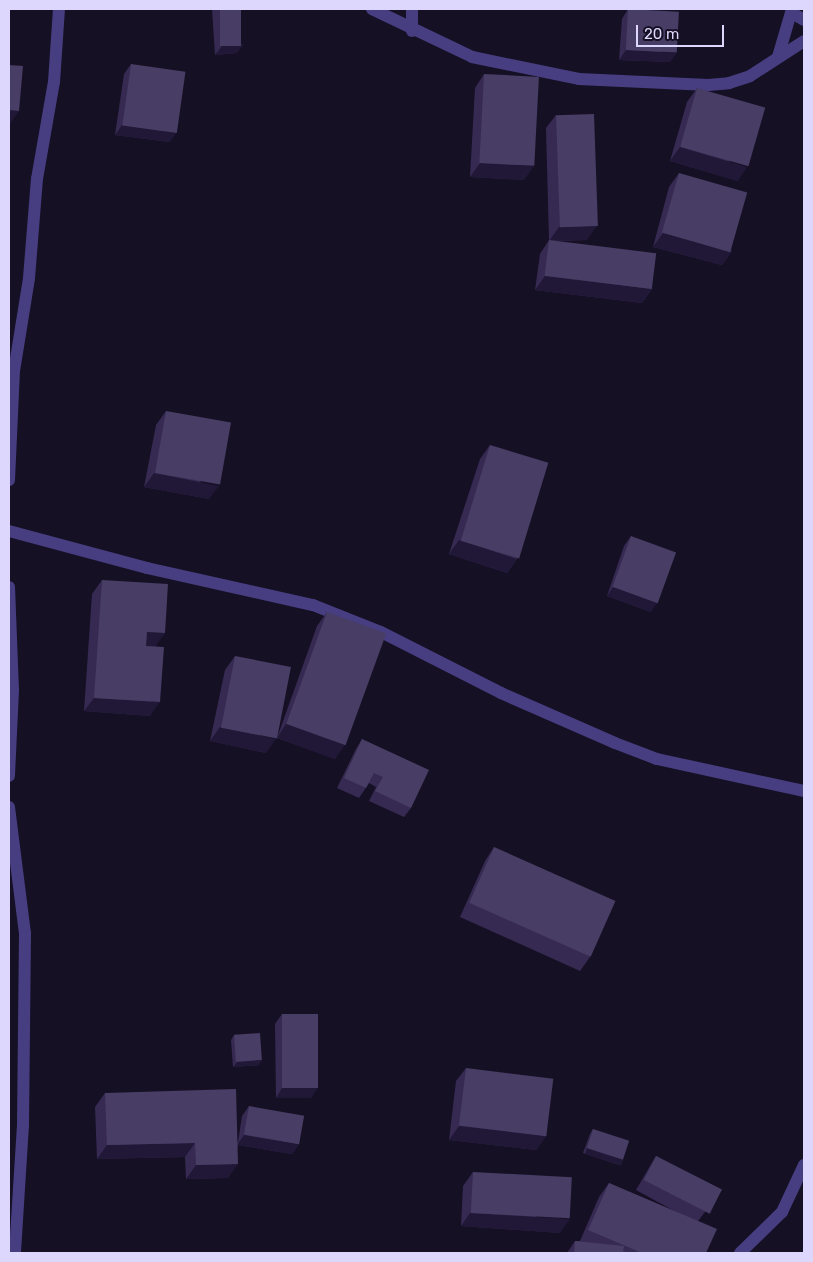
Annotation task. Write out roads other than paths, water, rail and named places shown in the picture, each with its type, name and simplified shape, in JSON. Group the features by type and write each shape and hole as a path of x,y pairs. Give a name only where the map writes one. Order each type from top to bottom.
{"street":[{"path":"9,480 14,371 29,278 38,179 54,82 59,9"},
{"path":"372,9 412,31 472,57 579,79 729,83 750,76 804,42"},
{"path":"412,9 412,31"},
{"path":"778,57 792,11 804,20"},
{"path":"9,531 129,564 313,605 381,632 501,693 615,743 657,759 804,791"},
{"path":"9,587 13,690 9,776"},
{"path":"9,808 25,933 23,1125 15,1253"},
{"path":"740,1253 782,1212 804,1165"}]}
